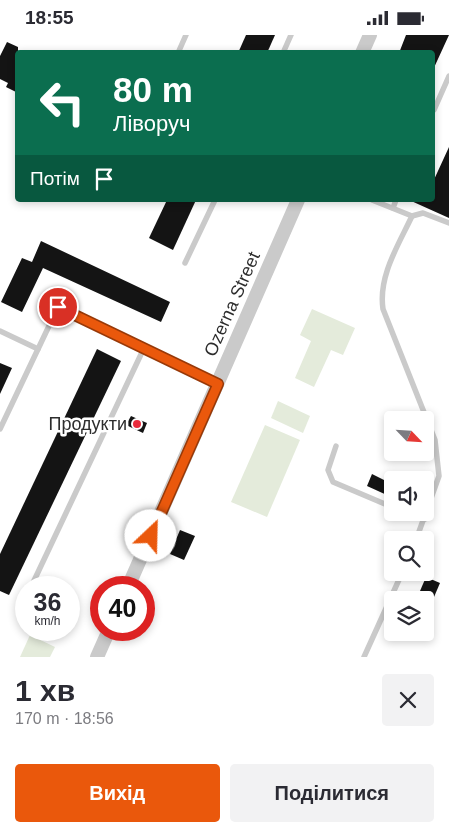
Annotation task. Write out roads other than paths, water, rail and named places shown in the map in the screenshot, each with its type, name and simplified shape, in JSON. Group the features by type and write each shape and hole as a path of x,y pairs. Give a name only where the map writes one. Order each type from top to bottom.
{"street":[{"path":"363,50 370,35"},
{"name":"Ozerna Street","path":"133,576 297,202"},
{"path":"97,657 104,641"}],"lane":[{"path":"179,50 186,35"},
{"path":"284,50 291,35"},
{"path":"435,108 449,76"},
{"path":"185,263 214,202"},
{"path":"377,202 412,215 423,213 449,223"},
{"path":"393,208 395,202"},
{"path":"412,215 384,277 382,299 383,309 435,440 440,476 434,493"},
{"path":"0,429 58,307 218,384"},
{"path":"0,331 38,349"},
{"path":"37,576 144,349"},
{"path":"336,446 328,470 333,482 384,504"},
{"path":"364,657 398,581"}],"place":[{"name":"Продукти","path":"137,424"}]}
